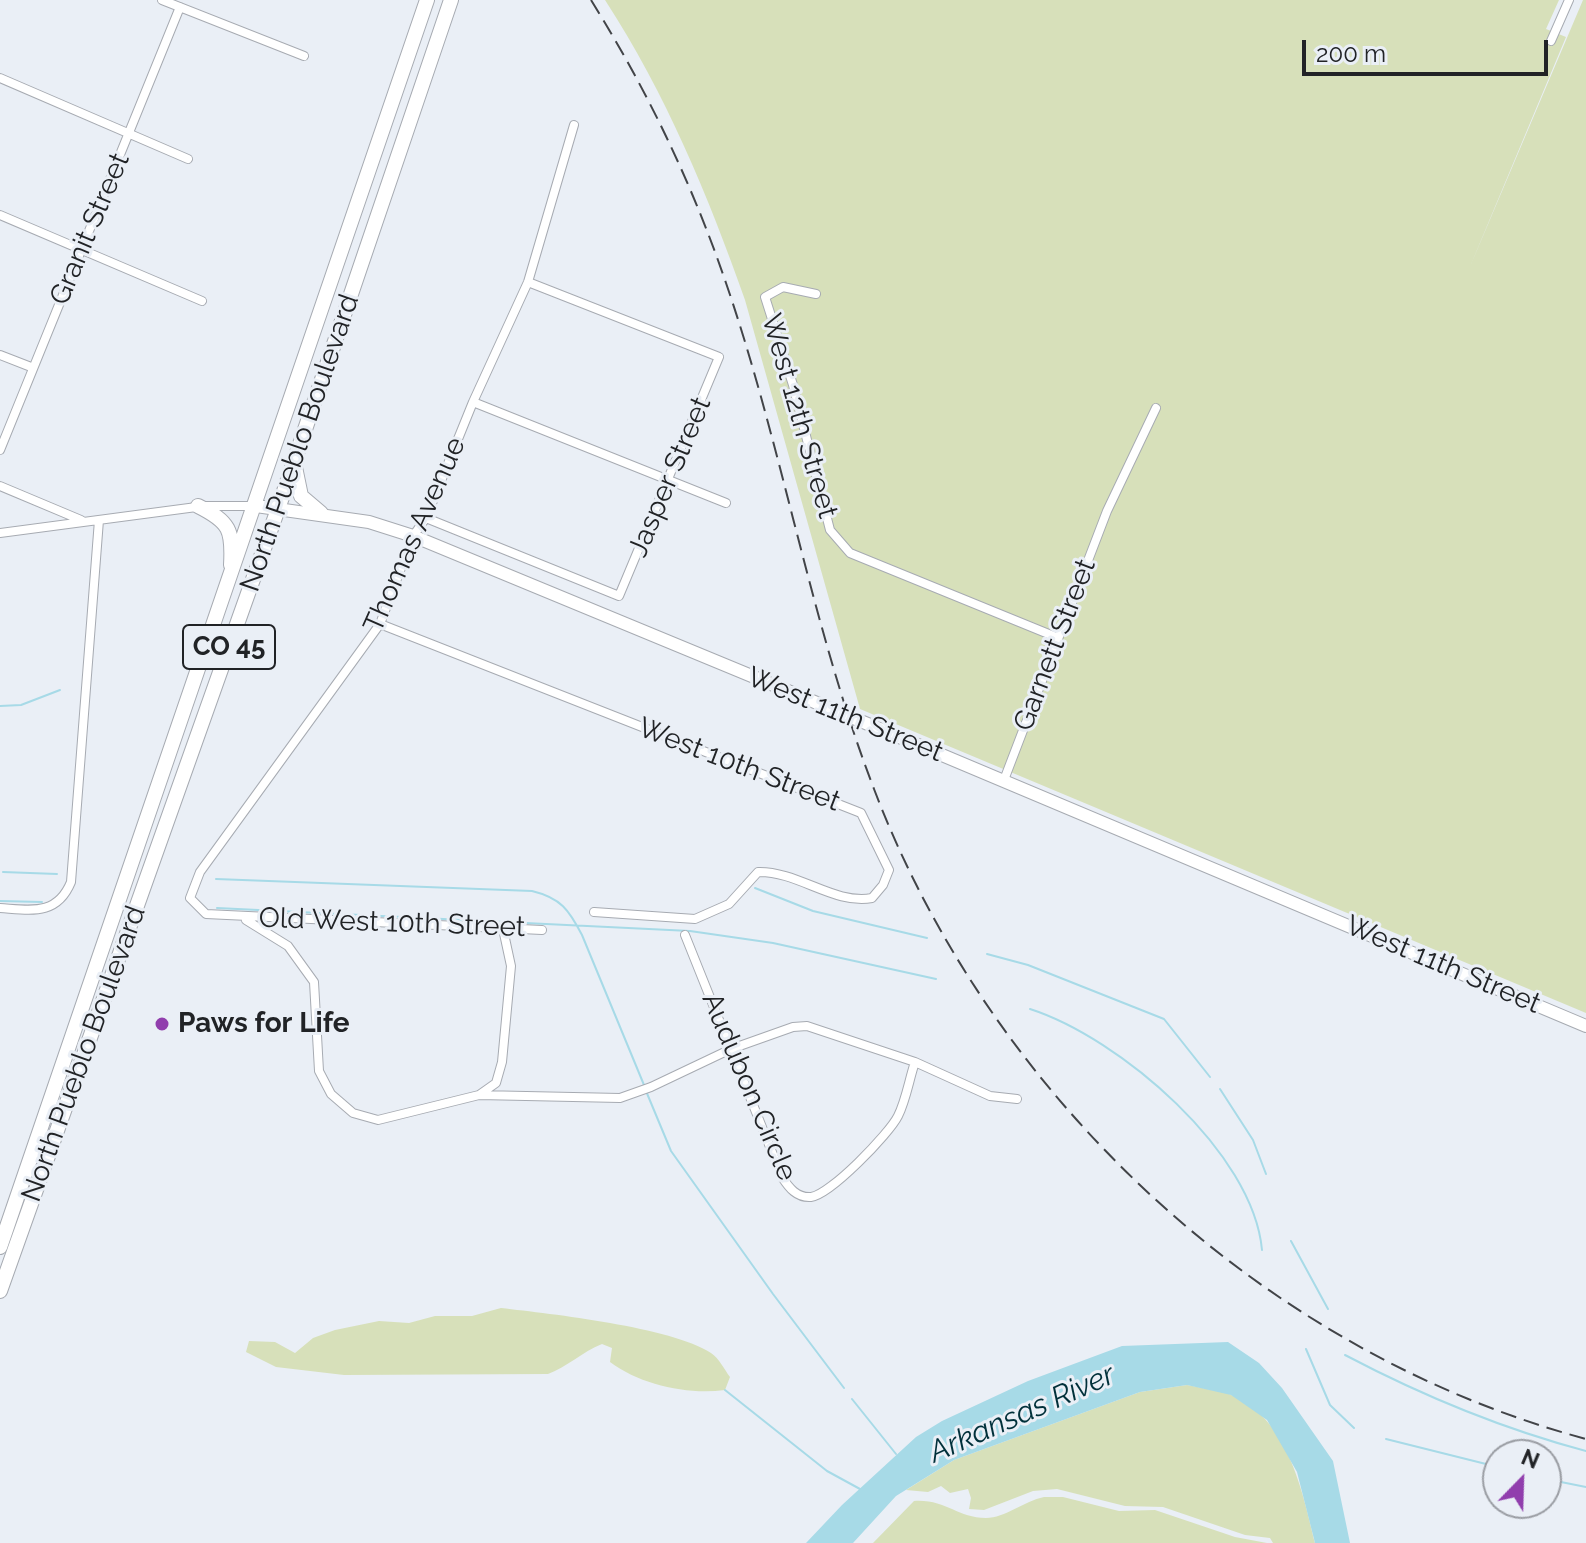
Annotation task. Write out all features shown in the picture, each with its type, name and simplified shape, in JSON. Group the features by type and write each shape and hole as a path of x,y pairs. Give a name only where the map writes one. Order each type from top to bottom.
{"main road":[{"name":"North Pueblo Boulevard","path":"0,1247 427,0"},
{"name":"North Pueblo Boulevard","path":"0,1291 278,509 451,0"},
{"path":"294,461 301,496 321,513"},
{"path":"198,506 218,516 232,537 230,580"}],"street":[{"path":"162,0 304,56"},
{"path":"1551,41 1568,1"},
{"name":"Granit Street","path":"0,450 31,367 83,249 180,7"},
{"path":"0,78 188,159"},
{"name":"Thomas Avenue","path":"242,917 206,914 190,898 192,889 200,872 380,624 413,536 426,518 473,402 528,282 574,125"},
{"path":"0,215 202,301"},
{"name":"Jasper Street","path":"528,282 719,357 671,479 619,596 588,585"},
{"name":"West 12th Street","path":"816,294 783,287 765,297 793,385 830,530 850,553 1056,637"},
{"path":"0,355 31,367"},
{"path":"473,402 726,503"},
{"name":"Garnett Street","path":"1004,780 1056,637 1107,511 1156,408"},
{"path":"0,486 82,520"},
{"name":"West 11th Street","path":"82,520 198,506 256,506 369,522 413,536 1004,780 1586,1026"},
{"path":"426,518 588,585 579,605"},
{"path":"0,533 82,520"},
{"path":"0,908 40,911 55,906 71,882 99,520"},
{"name":"West 10th Street","path":"380,624 861,813 889,870 883,885 872,898 857,901 778,872 758,872 729,904 695,919 594,912"},
{"path":"242,917 288,946 314,982 319,1071 331,1094 353,1113 378,1120 479,1095 620,1098 651,1087 731,1049 793,1027 807,1026 915,1062 990,1096 1017,1099"},
{"name":"Old West 10th Street","path":"242,917 542,930"},
{"path":"479,1095 496,1083 502,1062 511,966 503,929"},
{"name":"Audubon Circle","path":"685,935 782,1177 790,1189 802,1196 815,1197 828,1190 891,1127 903,1104 915,1062"}],"green space":[{"path":"605,0 1559,0 1546,29 1566,37 1469,269 1583,0 1586,0 1586,1013 860,709 745,300 684,146 647,72"},
{"path":"501,1308 610,1323 668,1336 711,1353 730,1377 725,1390 695,1391 665,1386 636,1377 610,1362 612,1348 602,1344 548,1374 344,1375 276,1367 246,1352 249,1341 275,1342 295,1353 313,1338 335,1330 379,1321 409,1323 435,1316 472,1316"},
{"path":"1187,1385 1229,1394 1249,1405 1266,1420 1279,1437 1298,1479 1315,1543 1273,1543 1270,1538 1245,1535 1163,1507 1125,1506 1057,1489 1033,1491 984,1510 969,1509 971,1498 968,1489 950,1493 941,1486 928,1492 906,1490 954,1460 1140,1392"},
{"path":"1044,1497 1063,1497 1119,1511 1155,1510 1235,1537 1267,1543 873,1543 914,1501 935,1503 967,1515 986,1518"}],"water":[{"name":"Arkansas River","path":"1228,1342 1259,1363 1282,1388 1333,1461 1350,1543 1315,1543 1297,1472 1267,1420 1231,1395 1187,1385 1140,1392 954,1460 896,1496 853,1543 806,1543 916,1437 942,1421 1028,1381 1122,1346"}],"waterway":[{"path":"0,706 21,705 60,690"},
{"path":"3,872 57,874"},
{"path":"216,879 532,891 550,897 568,912 582,935 644,1085"},
{"path":"755,888 813,911 927,938"},
{"path":"0,901 42,902"},
{"path":"217,908 690,931 773,943 936,979"},
{"path":"987,954 1028,965 1164,1019 1210,1077"},
{"path":"1030,1009 1103,1045 1141,1072 1176,1104 1208,1138 1235,1175 1253,1213 1262,1250"},
{"path":"1220,1089 1253,1140 1266,1174"},
{"path":"646,1091 671,1151 844,1388"},
{"path":"1291,1241 1328,1309"},
{"path":"1306,1349 1330,1405 1354,1428"},
{"path":"1345,1355 1463,1410 1586,1451"},
{"path":"725,1390 827,1471 860,1489"},
{"path":"852,1399 896,1454"},
{"path":"1386,1439 1482,1463"},
{"path":"1562,1482 1586,1487"}],"railway":[{"path":"591,0 667,138 713,246 764,409 832,664 874,789 925,902 990,1009 1066,1108 1154,1198 1250,1277 1356,1344 1468,1399 1586,1439"}],"place":[{"name":"Paws for Life","path":"162,1024"}]}
